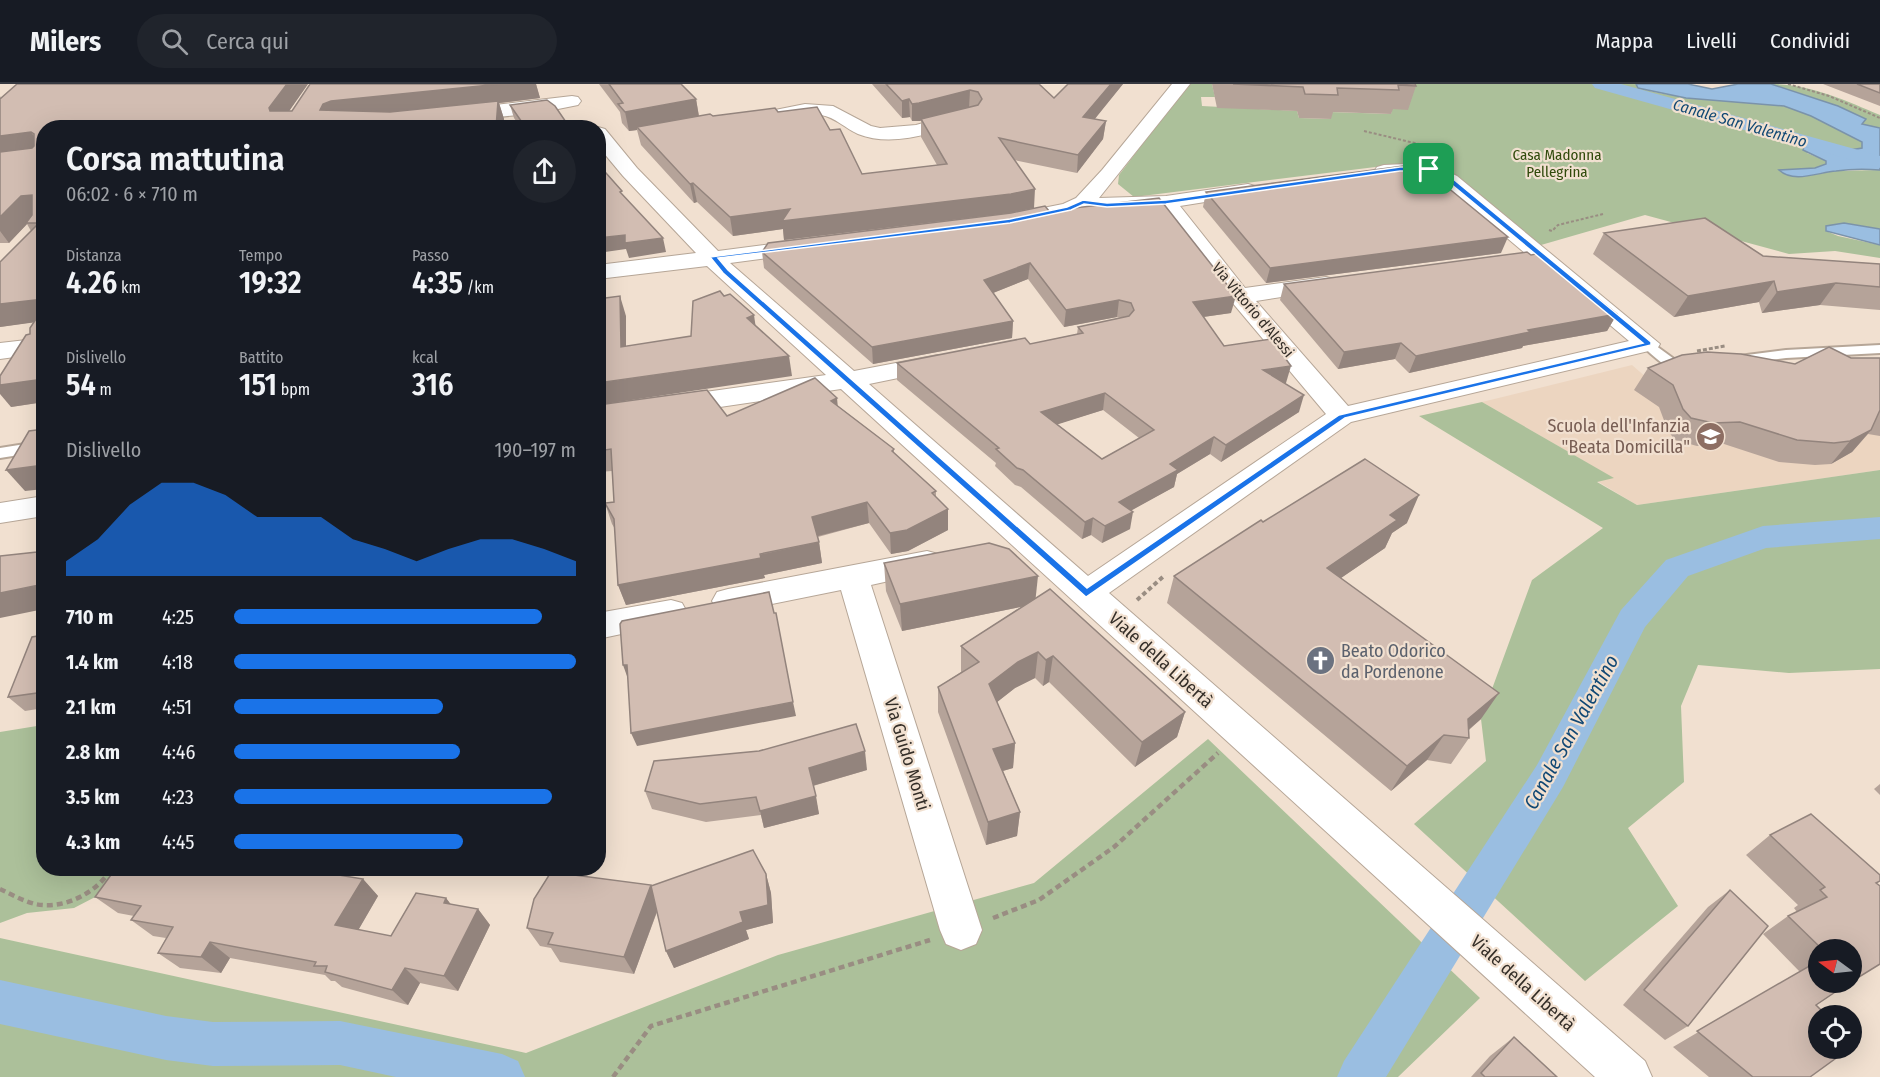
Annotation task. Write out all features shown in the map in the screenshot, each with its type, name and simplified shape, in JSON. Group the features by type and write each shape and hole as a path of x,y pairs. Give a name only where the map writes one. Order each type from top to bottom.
{"street":[{"name":"Viale della Libertà","path":"560,84 572,101 592,120"},
{"path":"1010,221 1069,209 1083,202 1109,174 1181,84"},
{"path":"444,117 572,101"},
{"path":"763,117 818,109 834,112 853,126 872,132 907,131 970,116"},
{"name":"Viale della Libertà","path":"608,136 620,173 713,257 725,271 850,380 1629,1077"},
{"path":"1365,174 1400,169 1429,169 1450,180 1648,344"},
{"path":"1083,202 1107,205 1166,202 1271,187"},
{"name":"Via Vittorio d'Alessi","path":"1166,202 1239,296 1342,416"},
{"path":"606,271 822,244"},
{"path":"1518,259 1541,256"},
{"path":"1239,296 1344,282"},
{"path":"1086,593 1342,416 1648,344"},
{"path":"2,353 36,347"},
{"path":"606,415 850,380 966,357"},
{"path":"0,513 36,507"},
{"path":"992,549 1027,539"},
{"path":"606,624 957,556"},
{"name":"Via Guido Monti","path":"853,577 960,930"}],"lane":[{"path":"1648,344 1678,368 1700,365"},
{"path":"1721,363 1786,354 1880,349"},
{"path":"0,453 36,447"}],"path":[{"path":"1788,84 1829,96 1880,118"},
{"path":"1135,602 1170,571"},
{"path":"0,889 36,904 52,904 75,899 93,890 108,876"},
{"path":"613,1077 651,1026"}],"shaded area":[{"name":"Scuola dell'Infanzia \"Beata Domicilla\"","path":"1632,365 1647,378 1880,375 1880,470 1637,505 1597,481 1613,478 1482,402"}],"green space":[{"name":"Casa Madonna Pellegrina","path":"1188,84 1212,84 1215,97 1201,97 1202,106 1297,111 1299,118 1331,119 1330,112 1391,114 1396,84 1636,84 1638,88 1674,95 1765,103 1792,108 1813,115 1845,131 1862,142 1862,148 1843,151 1826,148 1807,153 1826,161 1827,164 1815,168 1781,170 1801,177 1835,171 1880,170 1880,229 1844,223 1827,226 1826,231 1838,236 1880,245 1880,258 1835,251 1789,254 1645,215 1541,245 1449,171 1416,162 1134,197 1118,184 1119,175"},
{"path":"1771,84 1813,90 1854,104 1880,115 1880,128 1862,124 1866,119 1838,106"},
{"path":"1482,402 1614,478 1597,482 1637,505 1880,470 1880,669 1789,673 1698,665 1681,706 1684,782 1628,828 1678,906 1585,981 1414,824 1486,761 1481,719 1532,580 1603,528 1419,416"},
{"path":"36,726 36,876 114,876 99,895 74,908 27,913 0,923 0,732"},
{"path":"1208,739 1480,998 1398,1077 0,1077 0,938 526,1053 778,955 1034,883"}],"water":[{"path":"1636,84 1688,84 1712,89 1738,84 1771,84 1838,106 1866,119 1862,124 1880,128 1880,170 1847,170 1799,177 1785,174 1779,170 1815,168 1826,164 1826,161 1803,150 1804,146 1843,151 1862,148 1862,142 1811,116 1784,106 1686,98 1638,88"},
{"path":"1844,223 1880,229 1880,245 1826,231 1826,226"}],"building":[{"path":"17,84 287,84 269,108 270,111 292,111 310,84 500,84 331,101 323,104 320,110 390,112 498,101 497,120 36,120 36,223 26,223 32,215 32,195 21,196 0,217 0,152 32,148 34,134 31,132 0,136 0,99"},
{"path":"609,84 681,84 696,99 625,112 618,104 623,103"},
{"path":"886,84 1039,84 1054,98 1068,84 1111,84 1083,117 1106,121 1078,155 999,138 1035,189 1011,194 782,221 790,209 730,217 693,183 690,184 637,127 710,114 713,116 775,108 778,112 817,107 830,130 840,129 862,174 947,164 921,119 978,105 982,99 978,92 970,90 912,104 909,99 902,101"},
{"path":"1233,84 1415,84 1416,86 1398,85 1399,90 1337,88 1338,95 1305,94 1303,87"},
{"path":"1857,84 1880,84 1880,93"},
{"path":"547,100 555,106 565,120 520,120 510,105"},
{"path":"1419,164 1508,237 1270,268 1206,192"},
{"path":"606,173 622,191 620,192 663,238 625,243 625,235 606,237"},
{"path":"1159,198 1236,296 1193,302 1224,346 1271,339 1291,366 1263,370 1304,395 1226,445 1214,437 1170,464 1178,470 1119,502 1133,512 1105,526 1093,518 1085,522 1023,470 1017,468 996,449 999,448 897,363 1025,338 1030,344 1083,333 1078,327 1129,316 1134,310 1131,303 1119,300 1066,310 1030,263 984,280 1013,321 872,347 762,252 768,243 1011,213 1045,206 1049,211","holes":["1105,393 1154,430 1102,459 1041,412"]},
{"path":"1705,218 1763,256 1880,264 1880,287 1836,283 1777,292 1774,281 1688,296 1604,233"},
{"path":"36,226 36,300 0,304 0,262"},
{"path":"1527,252 1531,255 1541,253 1617,314 1528,330 1530,332 1416,356 1401,343 1344,352 1284,284"},
{"path":"720,291 724,296 730,294 754,315 747,318 789,356 606,382 606,298 620,296 621,347 691,336 693,301"},
{"path":"36,319 36,380 0,385 0,376 26,335 30,334 30,328"},
{"path":"1829,347 1851,358 1880,358 1880,410 1871,430 1850,441 1834,443 1797,440 1740,422 1713,423 1691,418 1683,409 1673,385 1648,368 1682,355 1707,352 1741,354 1795,364"},
{"path":"815,378 837,398 831,401 894,449 892,451 936,491 932,493 948,509 907,530 890,533 867,502 812,517 819,542 760,554 761,558 618,585 614,519 606,505 614,502 611,449 606,450 606,404 707,390 727,416"},
{"path":"36,430 36,466 6,470 29,431"},
{"path":"1365,459 1419,495 1390,515 1397,520 1327,568 1499,693 1468,719 1469,738 1444,735 1407,766 1174,576 1261,520 1263,522"},
{"path":"989,543 1009,549 1038,576 900,604 884,563"},
{"path":"36,552 36,586 0,593 0,556"},
{"path":"1050,589 1185,712 1142,742 1053,656 1046,660 1038,652 1018,662 989,684 1015,743 993,749 1020,812 988,822 938,687 979,662 961,646"},
{"path":"769,592 774,613 776,613 793,702 631,733 627,665 623,665 620,624 622,621"},
{"path":"36,636 36,693 8,697 32,637"},
{"path":"856,724 865,751 809,768 816,796 760,811 756,797 700,804 645,791 654,761 759,751"},
{"path":"1811,814 1880,875 1880,881 1876,883 1880,886 1880,964 1862,975 1862,939 1812,939 1788,916 1827,897 1820,890 1825,887 1770,835"},
{"path":"753,850 766,874 768,905 740,912 743,922 666,951 651,886"},
{"path":"110,876 345,876 363,879 335,925 391,936 416,893 446,898 444,903 478,909 444,976 405,968 392,990 325,972 327,966 314,966 316,962 210,942 201,957 158,953 173,927 131,920 141,906 95,897"},
{"path":"548,876 582,876 651,885 624,957 548,944 553,933 527,928 534,899"},
{"path":"1730,890 1768,926 1688,1026 1644,990"},
{"path":"1808,967 1808,993 1834,993 1816,1005 1808,1005 1808,1059 1835,1059 1810,1077 1753,1077 1697,1031"},
{"path":"1514,1037 1557,1077 1485,1077 1481,1073"}],"waterway":[{"name":"Canale San Valentino","path":"1601,84 1880,162"},
{"name":"Canale San Valentino","path":"1360,1077 1550,776 1633,619 1677,568 1763,537 1880,528"},
{"name":"Canale San Valentino","path":"0,1002 166,1038 213,1044 340,1043 502,1077"}],"place":[{"name":"Scuola dell'Infanzia \"Beata Domicilla\"","path":"1711,436"},
{"name":"Beato Odorico da Pordenone","path":"1320,661"}],"route":[{"path":"1400,169 1429,169 1450,180 1648,344 1342,416 1086,593 850,380 725,271 713,257 1010,221 1069,209 1083,202 1107,205 1166,202 1400,169"}]}
